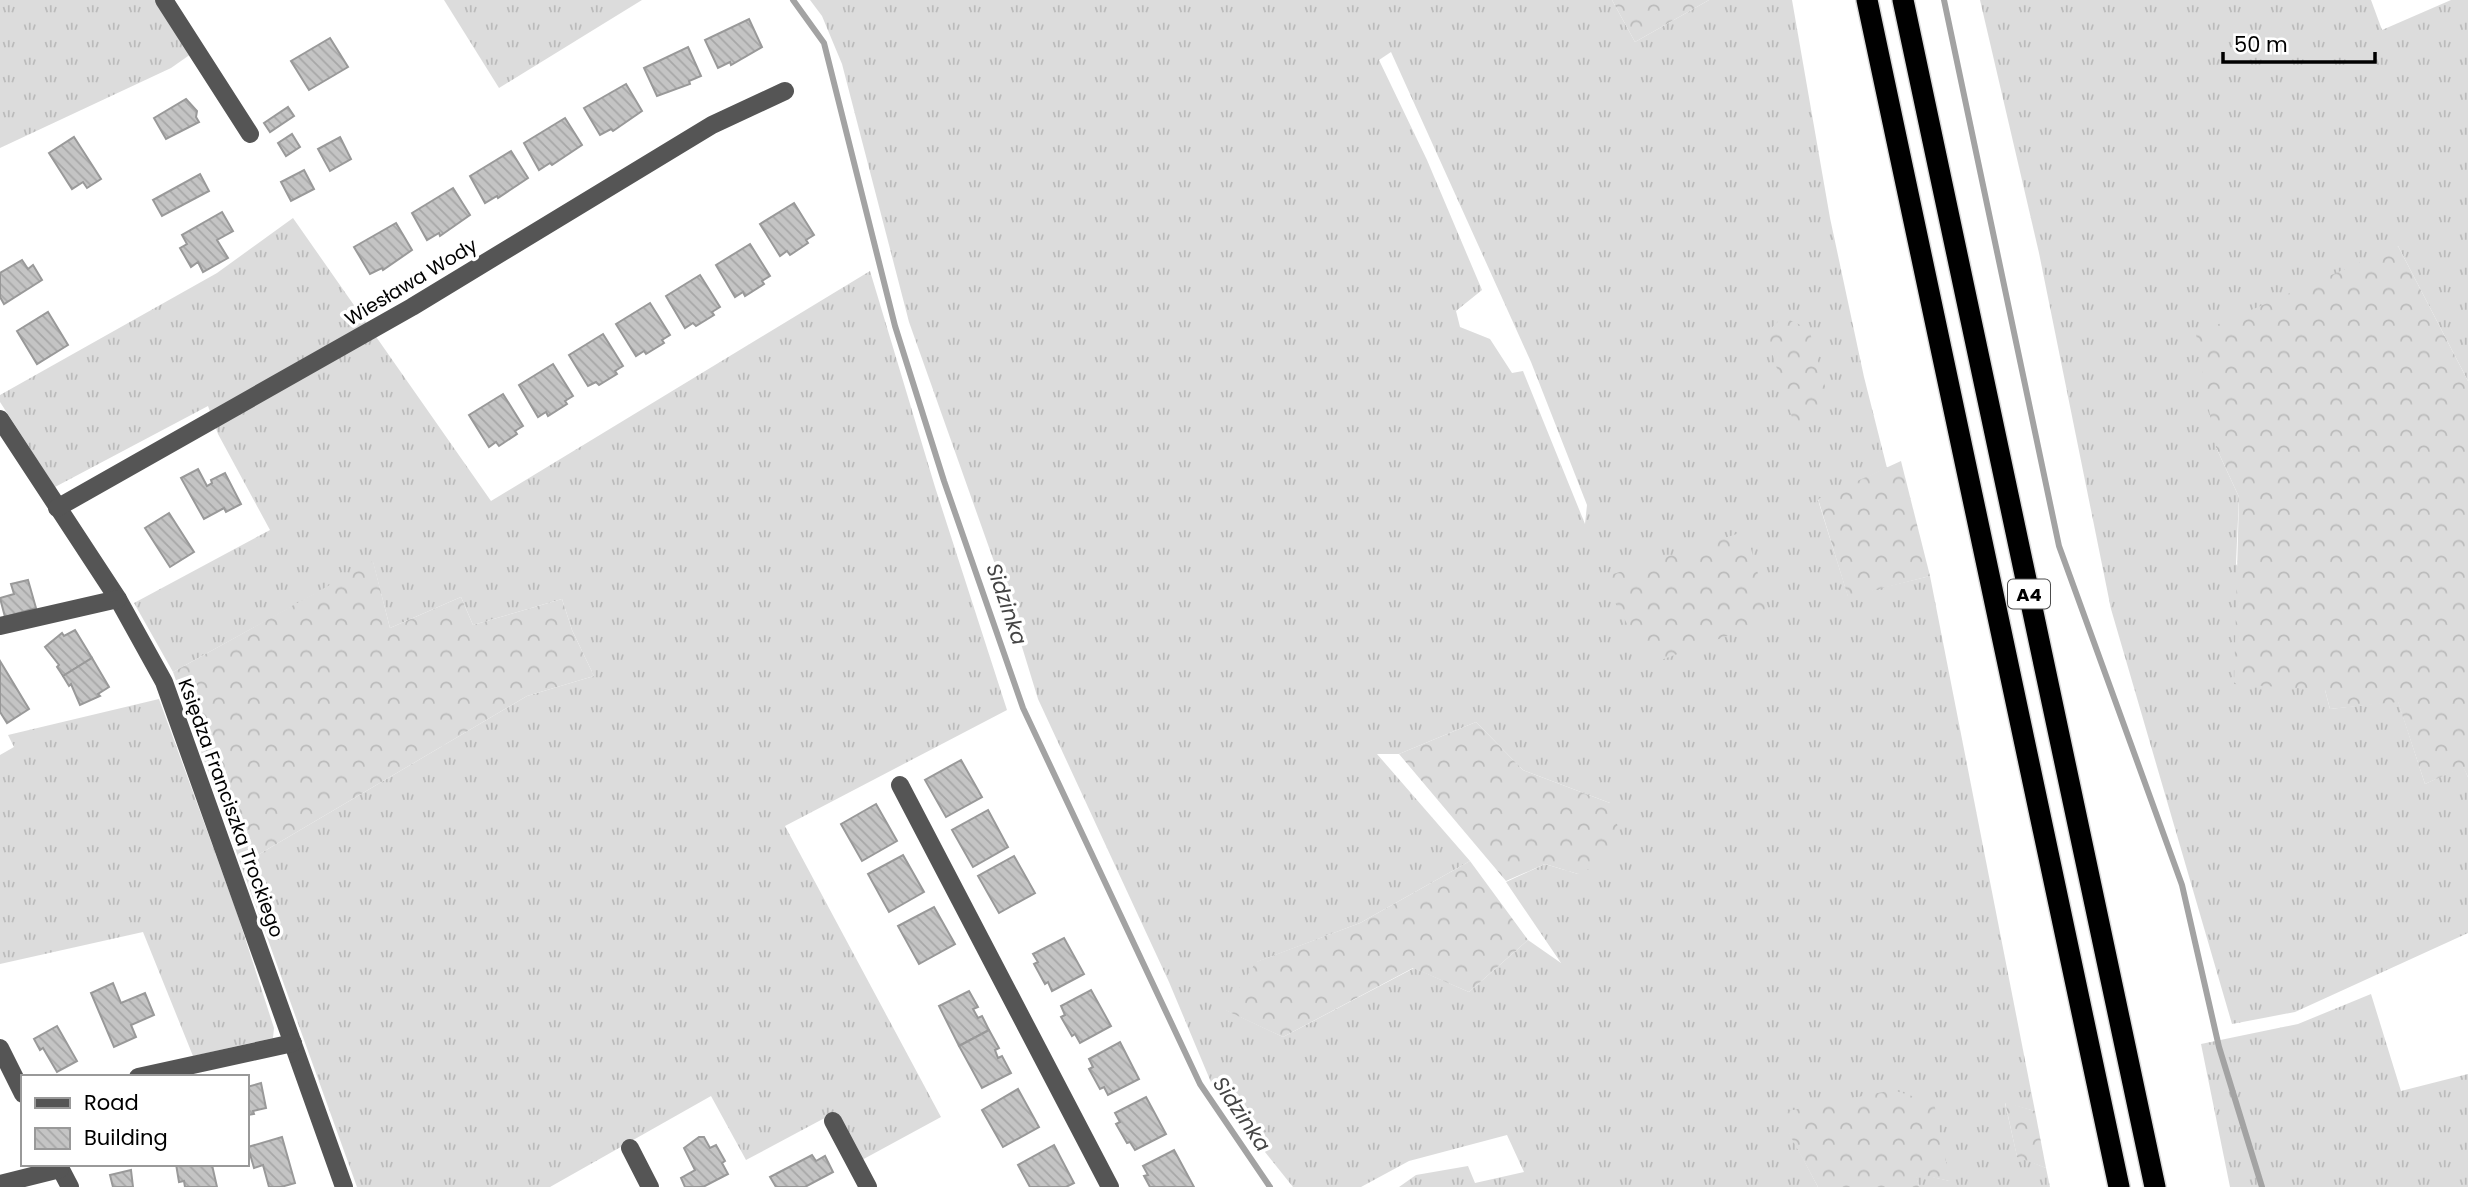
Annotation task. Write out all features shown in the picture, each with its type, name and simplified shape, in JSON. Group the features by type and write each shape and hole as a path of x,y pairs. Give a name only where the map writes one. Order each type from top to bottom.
{"highway":[{"name":"A4","path":"1867,0 2119,1187"},
{"name":"A4","path":"1903,0 2155,1187"}],"street":[{"path":"164,0 250,134"},
{"name":"Wiesława Wody","path":"57,508 412,307 712,125 785,90"},
{"name":"Księdza Franciszka Trockiego","path":"0,419 118,599 164,682 344,1187"},
{"path":"0,626 118,599"},
{"path":"900,785 1110,1187"},
{"path":"147,1075 293,1043"},
{"path":"0,1048 21,1090"},
{"path":"833,1121 868,1187"},
{"path":"630,1148 650,1187"},
{"path":"0,1184 59,1166 69,1187"}],"green space":[{"path":"0,0 155,0 191,54 171,68 0,148"},
{"path":"444,0 642,0 499,88"},
{"path":"810,0 1612,0 1635,42 1709,0 1792,0 1830,218 1864,377 1887,468 1818,500 1848,596 1930,576 2035,1111 2005,1103 2017,1156 2046,1168 2050,1187 1919,1187 1915,1173 1950,1181 1779,1113 1818,1187 1399,1187 1416,1175 1468,1166 1475,1183 1524,1172 1507,1135 1409,1161 1361,1187 1293,1187 1213,1087 1169,982 1038,699 1008,601 909,322 842,64 822,16","holes":["1391,52 1531,362 1587,505 1585,524 1523,371 1512,373 1490,339 1460,327 1456,311 1482,290 1427,160 1379,60","1476,722 1523,770 1610,803 1578,874 1545,864 1506,882 1561,963 1528,940 1469,992 1414,968 1283,1037 1226,1010 1257,962 1360,923 1470,861 1377,754 1399,754"]},
{"path":"1612,0 1709,0 1635,42"},
{"path":"1980,0 2371,0 2382,30 2451,0 2468,0 2468,381 2398,246 2215,445 2239,497 2236,564 2325,690 2330,709 2398,701 2425,784 2463,766 2468,777 2468,933 2295,1012 2232,1024 2111,609 2039,253"},
{"path":"293,218 491,501 870,271 935,487 1007,710 785,826 941,1117 860,1161 834,1113 746,1160 711,1096 550,1187 357,1187 241,865 527,696 594,676 572,630 562,599 473,625 461,597 390,628 373,562 173,672 134,603 270,530 218,434 208,406 55,487 0,402 0,395 217,273"},
{"path":"2398,246 2468,381 2468,777 2463,767 2425,784 2398,702 2330,709 2325,690 2234,684 2239,497 2215,445 2196,334"},
{"path":"1783,317 1809,329 1831,408 1795,427 1766,333"},
{"path":"1901,461 1930,576 1848,597 1818,499"},
{"path":"1746,531 1771,620 1650,664 1601,578"},
{"path":"373,561 390,628 461,597 473,625 562,599 572,630 594,676 527,696 241,865 173,672"},
{"path":"159,699 236,910 274,1028 273,1038 193,1056 143,932 0,964 0,755 14,747 8,735"},
{"path":"1476,722 1523,770 1610,803 1622,839 1602,863 1578,874 1545,864 1506,881 1399,754"},
{"path":"1470,861 1528,940 1469,992 1413,968 1283,1037 1225,1010 1256,962 1360,923"},
{"path":"2371,994 2401,1091 2468,1074 2468,1187 2230,1187 2201,1044 2298,1024"},
{"path":"1893,1090 1934,1103 1950,1181 1916,1174 1919,1187 1818,1187 1778,1113"},
{"path":"2005,1102 2035,1111 2046,1168 2017,1157"}],"building":[{"path":"749,19 762,47 731,65 730,62 718,68 705,40"},
{"path":"330,38 348,67 309,90 291,61"},
{"path":"688,47 701,76 689,81 690,84 657,96 644,68"},
{"path":"626,84 642,111 613,131 611,129 600,135 584,108"},
{"path":"186,99 197,111 199,122 166,139 154,118"},
{"path":"288,107 294,116 270,132 264,123"},
{"path":"565,118 582,145 552,165 550,163 539,170 524,143"},
{"path":"292,134 300,147 286,156 278,143"},
{"path":"74,137 101,179 87,188 83,182 72,189 49,153"},
{"path":"340,137 351,159 330,171 318,149"},
{"path":"511,151 528,178 498,198 497,196 485,203 470,176"},
{"path":"304,170 314,189 291,201 281,182"},
{"path":"200,174 209,191 162,216 153,200"},
{"path":"453,188 470,215 440,236 439,233 427,240 412,213"},
{"path":"794,203 814,235 806,240 808,243 790,255 787,251 780,256 760,224"},
{"path":"222,212 233,231 217,240 228,258 203,272 198,262 191,267 180,248 187,244 182,235"},
{"path":"396,223 412,250 383,270 382,268 370,274 354,247"},
{"path":"750,244 770,276 762,281 764,284 745,296 743,292 735,297 716,265"},
{"path":"22,260 28,269 33,265 42,280 4,304 0,297 0,273"},
{"path":"700,275 720,307 712,312 714,315 696,326 693,323 685,328 666,296"},
{"path":"650,303 670,335 662,340 664,343 646,354 644,351 636,356 616,324"},
{"path":"48,312 68,345 37,364 17,331"},
{"path":"603,334 623,366 615,371 617,374 599,385 596,382 588,386 569,355"},
{"path":"553,364 573,396 565,401 567,404 548,416 546,412 538,417 519,385"},
{"path":"503,394 523,426 515,431 517,434 499,446 496,442 489,447 469,415"},
{"path":"198,469 207,486 212,483 211,480 225,473 241,504 226,512 224,508 204,519 181,478"},
{"path":"169,513 194,552 170,567 145,528"},
{"path":"28,580 36,608 5,617 0,598 14,594 11,584"},
{"path":"75,630 92,658 63,676 57,667 59,665 45,647 62,633 64,636"},
{"path":"92,658 109,687 98,694 100,696 80,705 71,684 69,686 63,676"},
{"path":"0,661 29,709 7,723 0,712"},
{"path":"961,760 982,797 946,817 925,780"},
{"path":"876,804 897,841 862,861 841,824"},
{"path":"988,810 1008,847 973,867 952,830"},
{"path":"903,855 924,892 889,912 868,874"},
{"path":"1014,856 1035,893 999,913 978,876"},
{"path":"934,907 955,944 919,964 898,926"},
{"path":"1064,938 1084,974 1052,991 1034,964 1038,962 1033,954"},
{"path":"113,983 121,1003 145,993 154,1015 131,1025 136,1037 114,1047 91,993"},
{"path":"1091,990 1111,1026 1080,1043 1075,1034 1072,1036 1061,1017 1065,1015 1061,1006"},
{"path":"969,991 978,1007 973,1009 978,1018 982,1016 989,1030 959,1046 939,1006"},
{"path":"57,1026 77,1061 57,1072 43,1048 40,1050 34,1039"},
{"path":"989,1030 999,1048 995,1050 998,1058 1002,1056 1011,1073 982,1088 959,1046"},
{"path":"1120,1042 1139,1079 1108,1095 1104,1087 1100,1089 1089,1069 1093,1067 1089,1059"},
{"path":"261,1083 266,1108 248,1115 248,1087"},
{"path":"1018,1089 1039,1127 1003,1147 982,1110"},
{"path":"1146,1097 1166,1134 1135,1150 1130,1142 1127,1143 1116,1124 1120,1122 1115,1113"},
{"path":"282,1137 295,1183 269,1187 263,1165 254,1168 248,1147"},
{"path":"699,1137 704,1137 710,1148 716,1145 725,1161 722,1163 728,1174 703,1187 685,1187 681,1178 695,1170 684,1148"},
{"path":"1054,1145 1074,1183 1066,1187 1030,1187 1018,1165"},
{"path":"1174,1150 1194,1187 1150,1187 1144,1176 1148,1175 1143,1166"},
{"path":"812,1155 816,1161 825,1156 833,1172 805,1187 776,1187 770,1177"},
{"path":"176,1166 212,1166 217,1187 185,1187 184,1181 179,1182"},
{"path":"131,1170 133,1187 113,1187 110,1175"}],"waterway":[{"name":"Sidzinka","path":"793,0 824,43 895,326 944,481 1023,708 1200,1084 1270,1187"},
{"path":"1944,0 2059,546 2182,885 2219,1047 2262,1187"}]}
